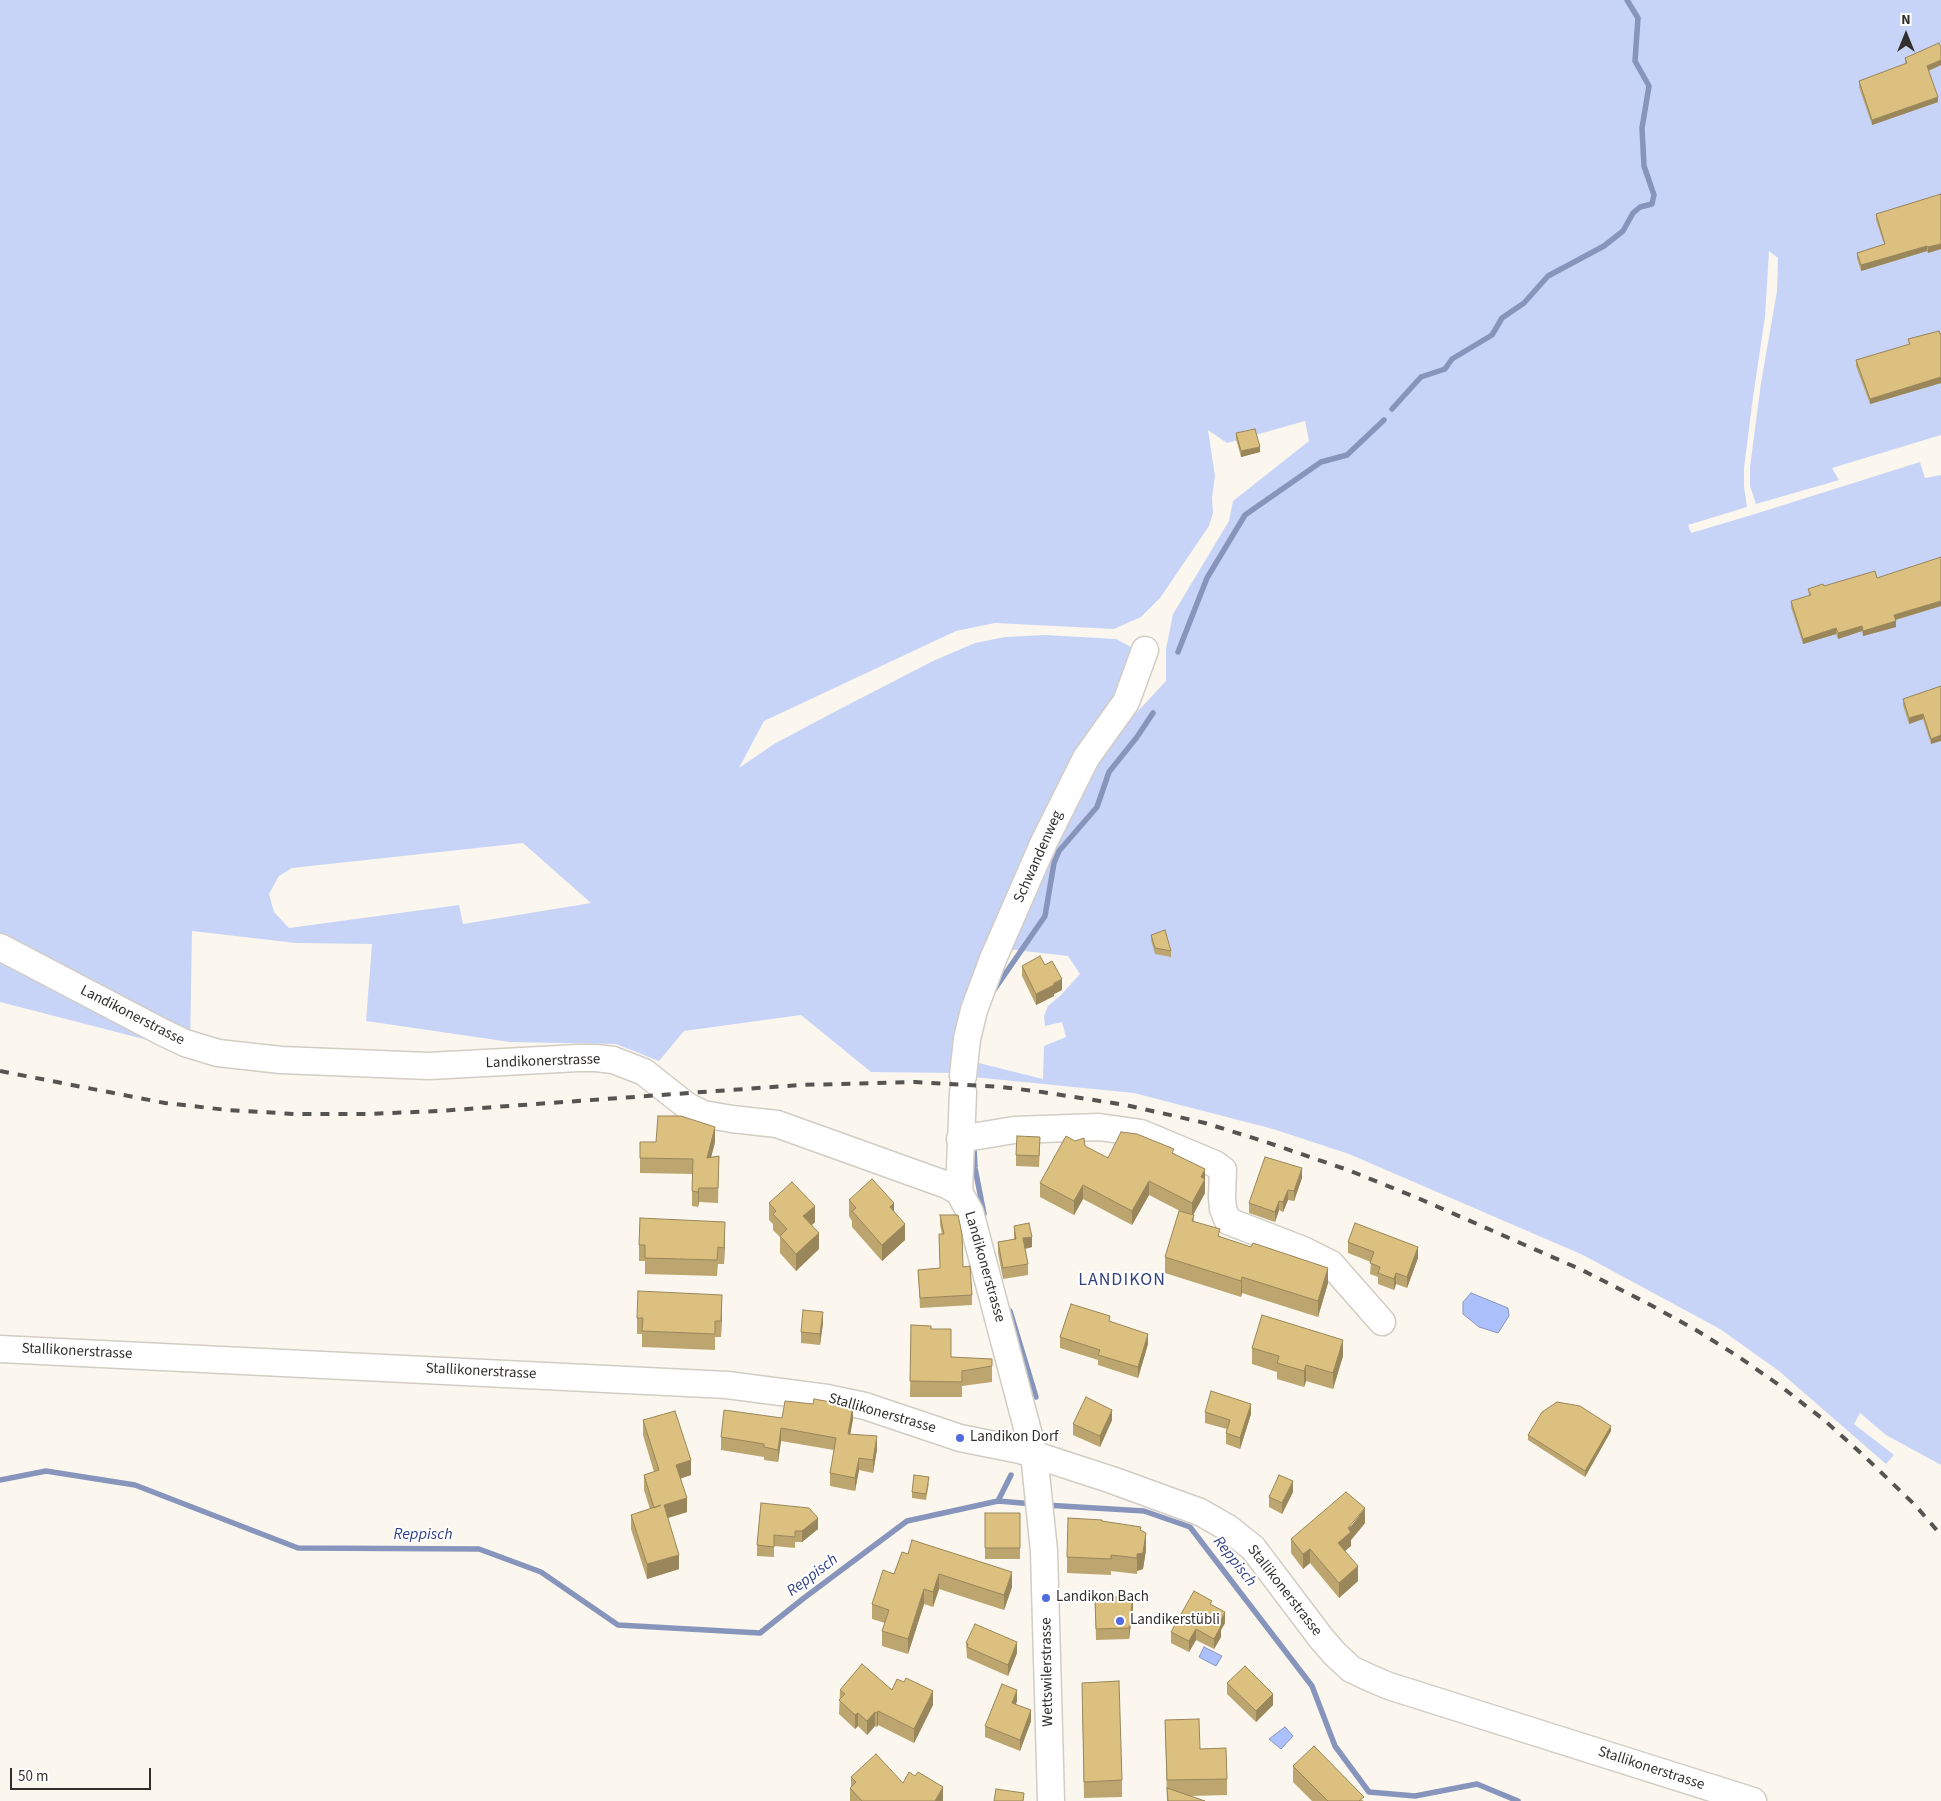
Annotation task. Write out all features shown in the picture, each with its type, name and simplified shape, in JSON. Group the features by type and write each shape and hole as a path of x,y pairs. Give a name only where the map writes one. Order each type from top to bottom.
{"street":[{"name":"Schwandenweg","path":"959,1192 963,1084 967,1039 974,1010 997,950 1044,842 1086,758 1126,702 1145,650"},
{"name":"Landikonerstrasse","path":"0,947 162,1032 185,1043 218,1053 280,1060 428,1066 578,1058 613,1060 644,1072 687,1106 703,1114 777,1124 947,1185 959,1192 970,1212 1034,1454"},
{"path":"960,1139 1014,1130 1098,1127 1141,1132 1223,1170 1223,1209 1228,1221 1303,1250 1331,1264 1382,1322"},
{"name":"Stallikonerstrasse","path":"0,1349 675,1382 771,1389 865,1406 960,1438 1001,1445 1034,1454 1200,1512 1228,1528 1253,1548 1334,1653 1351,1668 1370,1678 1389,1686 1753,1801"},
{"name":"Wettswilerstrasse","path":"1034,1454 1042,1518 1046,1598 1051,1801"}],"shaded area":[{"path":"0,0 1941,0 1941,435 1832,468 1839,480 1756,504 1750,486 1750,467 1761,383 1777,291 1778,258 1769,251 1765,317 1744,468 1747,507 1688,525 1691,533 1920,462 1925,478 1941,475 1941,1465 1886,1435 1860,1413 1854,1424 1894,1455 1886,1464 1779,1371 1720,1329 1583,1255 1349,1154 1273,1129 1134,1093 973,1077 975,1062 1043,1079 1044,1046 1066,1037 1062,1022 1045,1026 1044,1016 1048,1006 1080,974 1068,956 1006,949 1062,825 1110,741 1166,681 1166,649 1173,614 1229,521 1233,501 1309,441 1305,421 1227,443 1208,430 1215,476 1212,498 1213,513 1209,526 1160,598 1141,617 1114,629 995,623 956,631 764,721 739,768 774,744 838,710 933,661 975,643 1005,637 1045,635 1116,639 1133,648 1134,664 1118,703 1091,738 1043,831 997,937 965,1019 956,1073 871,1072 801,1015 684,1031 659,1061 616,1044 510,1042 366,1021 372,944 296,943 192,931 190,1051 0,1002","holes":["523,843 591,903 463,924 459,905 289,928 274,912 269,894 279,876 292,868"]}],"water":[{"path":"1471,1293 1508,1308 1509,1316 1498,1333 1479,1327 1463,1314 1463,1302"},
{"path":"1204,1647 1222,1656 1216,1666 1199,1657"},
{"path":"1285,1727 1293,1736 1281,1749 1269,1739"}],"building":[{"path":"1939,43 1941,47 1941,60 1927,66 1938,97 1872,120 1859,81 1907,63 1905,58"},
{"path":"1941,194 1941,244 1927,246 1861,265 1857,253 1885,244 1876,214"},
{"path":"1939,331 1941,333 1941,377 1870,399 1856,360 1910,344 1908,339"},
{"path":"1255,429 1260,447 1241,451 1236,433"},
{"path":"1941,557 1941,601 1894,615 1896,621 1863,631 1862,626 1838,633 1836,628 1803,639 1791,601 1811,595 1808,589 1875,571 1877,578"},
{"path":"1941,686 1941,735 1931,739 1923,714 1909,718 1903,699"},
{"path":"1165,930 1171,951 1155,948 1151,935"},
{"path":"1040,956 1045,965 1052,961 1062,979 1036,994 1022,966"},
{"path":"658,1116 681,1116 715,1127 707,1158 719,1156 718,1188 699,1188 698,1192 692,1191 693,1159 640,1158 640,1142 656,1142"},
{"path":"1121,1132 1137,1134 1174,1149 1172,1153 1205,1169 1201,1177 1205,1179 1192,1203 1149,1181 1132,1211 1083,1185 1074,1201 1040,1183 1066,1136 1075,1141 1084,1138 1085,1146 1108,1158"},
{"path":"1017,1136 1040,1137 1039,1156 1016,1155"},
{"path":"1265,1157 1302,1168 1294,1191 1288,1190 1283,1202 1279,1201 1275,1212 1249,1203"},
{"path":"872,1179 894,1203 890,1207 905,1224 882,1245 852,1211 856,1208 849,1200"},
{"path":"792,1182 815,1206 803,1216 819,1233 796,1254 780,1236 787,1229 773,1214 776,1211 769,1203"},
{"path":"1179,1211 1194,1215 1192,1221 1220,1229 1218,1236 1251,1247 1253,1243 1328,1268 1318,1301 1242,1277 1241,1281 1165,1257"},
{"path":"940,1215 958,1215 962,1234 963,1267 970,1266 972,1295 920,1298 918,1270 940,1268 939,1234 944,1234"},
{"path":"640,1218 725,1222 724,1248 718,1247 717,1260 645,1258 645,1245 639,1245"},
{"path":"1029,1223 1032,1237 1023,1238 1028,1264 1003,1268 998,1242 1016,1239 1014,1226"},
{"path":"1355,1223 1418,1247 1407,1277 1396,1273 1394,1279 1378,1273 1380,1267 1370,1263 1374,1252 1348,1242"},
{"path":"638,1291 722,1295 721,1321 715,1321 715,1334 642,1331 643,1318 637,1318"},
{"path":"1071,1304 1110,1316 1109,1321 1148,1334 1138,1367 1098,1355 1100,1350 1060,1337"},
{"path":"803,1310 823,1312 820,1334 801,1332"},
{"path":"1262,1315 1343,1340 1333,1373 1306,1365 1304,1371 1277,1363 1279,1356 1252,1348"},
{"path":"911,1325 931,1326 931,1329 951,1329 951,1357 992,1359 992,1366 962,1371 962,1382 910,1381"},
{"path":"1211,1391 1251,1404 1240,1438 1226,1433 1230,1420 1205,1412"},
{"path":"1086,1397 1112,1410 1100,1436 1073,1424"},
{"path":"814,1399 853,1406 848,1434 877,1436 873,1460 859,1458 855,1478 830,1473 836,1438 781,1428 778,1450 764,1447 764,1444 721,1437 724,1410 782,1418 785,1401 813,1404"},
{"path":"1557,1402 1580,1406 1611,1426 1585,1471 1528,1435 1542,1412"},
{"path":"675,1411 691,1460 676,1465 687,1498 664,1505 679,1555 647,1564 631,1515 654,1507 644,1475 659,1470 643,1420"},
{"path":"914,1475 929,1477 926,1494 912,1492"},
{"path":"1279,1475 1293,1481 1282,1503 1269,1497"},
{"path":"1346,1492 1365,1508 1348,1528 1351,1532 1338,1543 1358,1566 1339,1583 1310,1549 1303,1554 1291,1539"},
{"path":"761,1503 809,1508 818,1518 802,1531 795,1531 795,1537 774,1535 774,1547 757,1545"},
{"path":"985,1513 1020,1513 1020,1548 985,1548"},
{"path":"1068,1518 1102,1520 1141,1527 1140,1530 1146,1533 1143,1553 1137,1554 1137,1558 1111,1555 1111,1559 1067,1557"},
{"path":"912,1540 1012,1572 1004,1595 939,1574 933,1592 924,1589 908,1639 882,1631 889,1610 872,1604 883,1570 894,1574 902,1552 908,1554"},
{"path":"1194,1591 1212,1601 1210,1604 1225,1612 1219,1624 1221,1626 1214,1639 1196,1629 1189,1641 1171,1632"},
{"path":"1133,1596 1129,1628 1096,1629 1095,1598"},
{"path":"975,1624 1017,1642 1008,1665 967,1647 968,1644 966,1643"},
{"path":"862,1664 892,1690 897,1679 904,1682 906,1678 933,1691 914,1729 878,1711 867,1721 858,1713 855,1715 839,1700 845,1694 840,1690"},
{"path":"1245,1666 1273,1694 1256,1711 1227,1683"},
{"path":"1119,1681 1122,1780 1084,1782 1082,1683"},
{"path":"1002,1684 1017,1690 1012,1703 1031,1710 1020,1740 985,1726"},
{"path":"1199,1719 1200,1749 1226,1748 1227,1779 1167,1780 1165,1720"},
{"path":"1314,1746 1364,1797 1359,1801 1328,1801 1293,1766"},
{"path":"876,1754 903,1783 909,1772 915,1776 918,1772 943,1787 935,1801 862,1801 850,1788 856,1782 851,1777"},
{"path":"1167,1788 1205,1801 1168,1801"},
{"path":"996,1789 1024,1793 1023,1801 994,1801"}],"waterway":[{"path":"1392,409 1421,377 1445,369 1452,359 1492,335 1502,318 1524,303 1548,276 1604,246 1623,231 1633,213 1640,207 1652,204 1654,195 1644,166 1642,128 1649,86 1635,61 1638,18 1627,0"},
{"path":"1178,652 1207,578 1245,515 1321,462 1347,455 1384,420"},
{"path":"994,990 1045,916 1054,863 1059,851 1097,807 1109,772 1137,737 1153,713"},
{"path":"974,1147 975,1168 984,1214"},
{"path":"1010,1311 1036,1397"},
{"name":"Reppisch","path":"0,1480 46,1471 135,1485 298,1548 479,1549 541,1572 618,1625 760,1633 907,1521 998,1501 1034,1504"},
{"path":"998,1501 1011,1475"},
{"name":"Reppisch","path":"1045,1505 1144,1511 1190,1527 1312,1686 1335,1746 1369,1792 1415,1796 1477,1784 1518,1801"}],"railway":[{"path":"0,1071 165,1103 227,1110 295,1114 439,1111 800,1085 915,1082 1002,1087 1042,1092 1126,1105 1205,1123 1348,1170 1420,1199 1582,1270 1696,1330 1779,1385 1823,1419 1915,1505 1941,1535"}],"place":[{"name":"Landikon Dorf","path":"960,1438"},
{"name":"Landikon Bach","path":"1046,1598"},
{"name":"Landikerstübli","path":"1120,1621"}],"district":[{"name":"LANDIKON","path":"1122,1281"}]}
